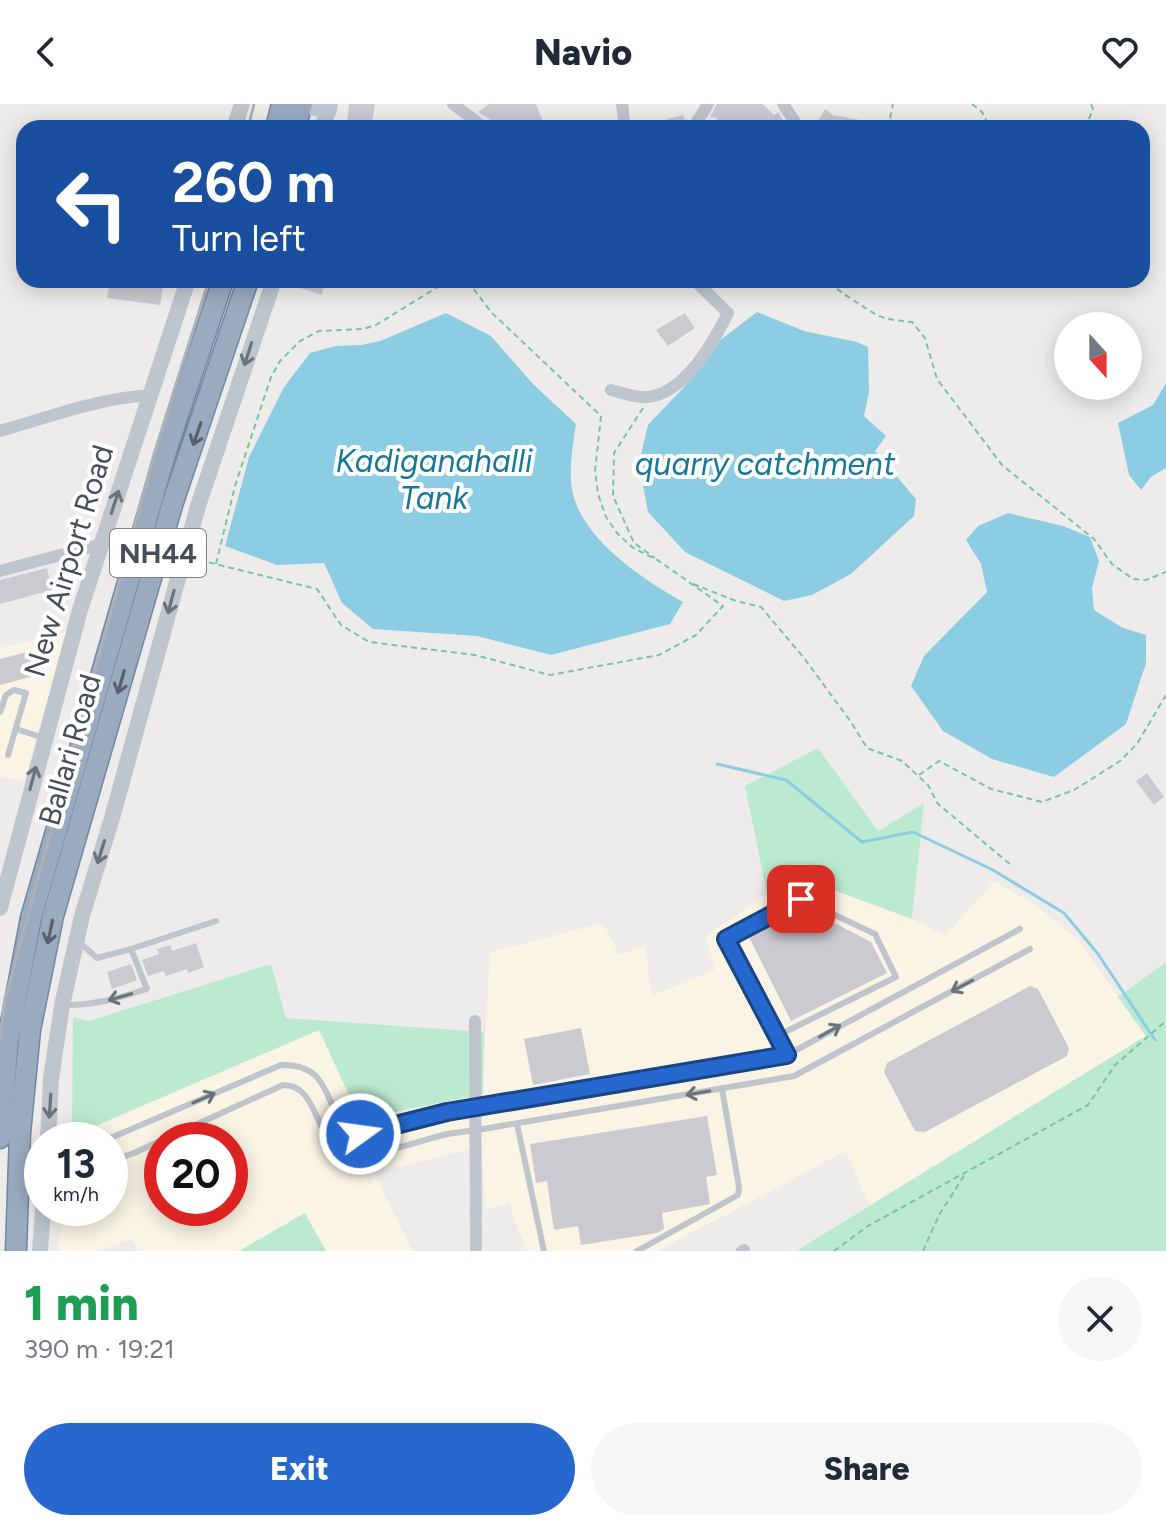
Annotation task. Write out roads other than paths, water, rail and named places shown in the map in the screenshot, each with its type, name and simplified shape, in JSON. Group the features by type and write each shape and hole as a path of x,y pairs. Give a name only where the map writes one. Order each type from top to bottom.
{"highway":[{"name":"Ballari Road","path":"0,1138 8,1039 31,918 166,451 220,288"},
{"name":"Ballari Road","path":"16,1251 20,1133 30,1030 53,916 173,502 245,288"}],"main road":[{"path":"303,104 326,116"}],"street":[{"path":"453,104 474,120"},
{"name":"New Airport Road","path":"0,908 5,863 102,544 185,288"},
{"path":"49,1122 51,1079 62,1005 77,940 198,506 271,288"},
{"path":"611,390 650,397 669,392 682,381 715,338 728,313 702,288"},
{"path":"0,431 100,402 151,395"},
{"path":"0,571 102,544"},
{"path":"475,1021 476,1251"},
{"path":"40,1251 42,1226"}],"lane":[{"path":"0,712 6,695 24,690 26,693 8,755"},
{"path":"16,729 44,738"},
{"path":"777,1036 896,977 875,934 801,899 726,939 777,1036 787,1055"},
{"path":"77,940 97,958 216,921"},
{"path":"128,1131 281,1065 299,1066 316,1075 327,1090 342,1124 360,1134 447,1112 787,1055 1020,929"},
{"path":"62,1005 78,1006 115,1000 147,989 131,949"},
{"path":"128,1155 283,1085 302,1091 324,1135 334,1145 361,1155 447,1134 794,1076 1030,949"},
{"path":"637,1251 738,1195 722,1089"},
{"path":"517,1124 544,1251"}],"water":[{"name":"quarry catchment","path":"757,312 804,331 868,347 869,392 864,416 886,436 875,451 916,499 914,516 851,574 812,595 784,601 685,552 648,512 639,463 648,425 686,385 719,341"},
{"name":"Kadiganahalli Tank","path":"446,313 491,336 533,384 576,424 571,480 581,514 591,530 619,559 683,602 670,624 551,655 477,636 373,629 342,603 324,563 277,565 225,546 249,457 284,387 310,353 336,346 380,341"},
{"path":"1166,383 1166,468 1151,477 1141,490 1129,475 1118,423 1153,405"},
{"path":"1008,513 1063,526 1090,537 1099,561 1092,588 1094,610 1123,628 1146,635 1146,663 1126,724 1054,777 992,759 943,731 911,686 924,656 987,592 981,564 966,540 978,526"}],"waterway":[{"path":"717,764 786,780 862,842 913,832 993,870 1064,913 1098,954 1155,1040"}],"railway":[{"path":"250,120 254,104"},
{"path":"0,1039 5,999 155,451 206,288"}]}
